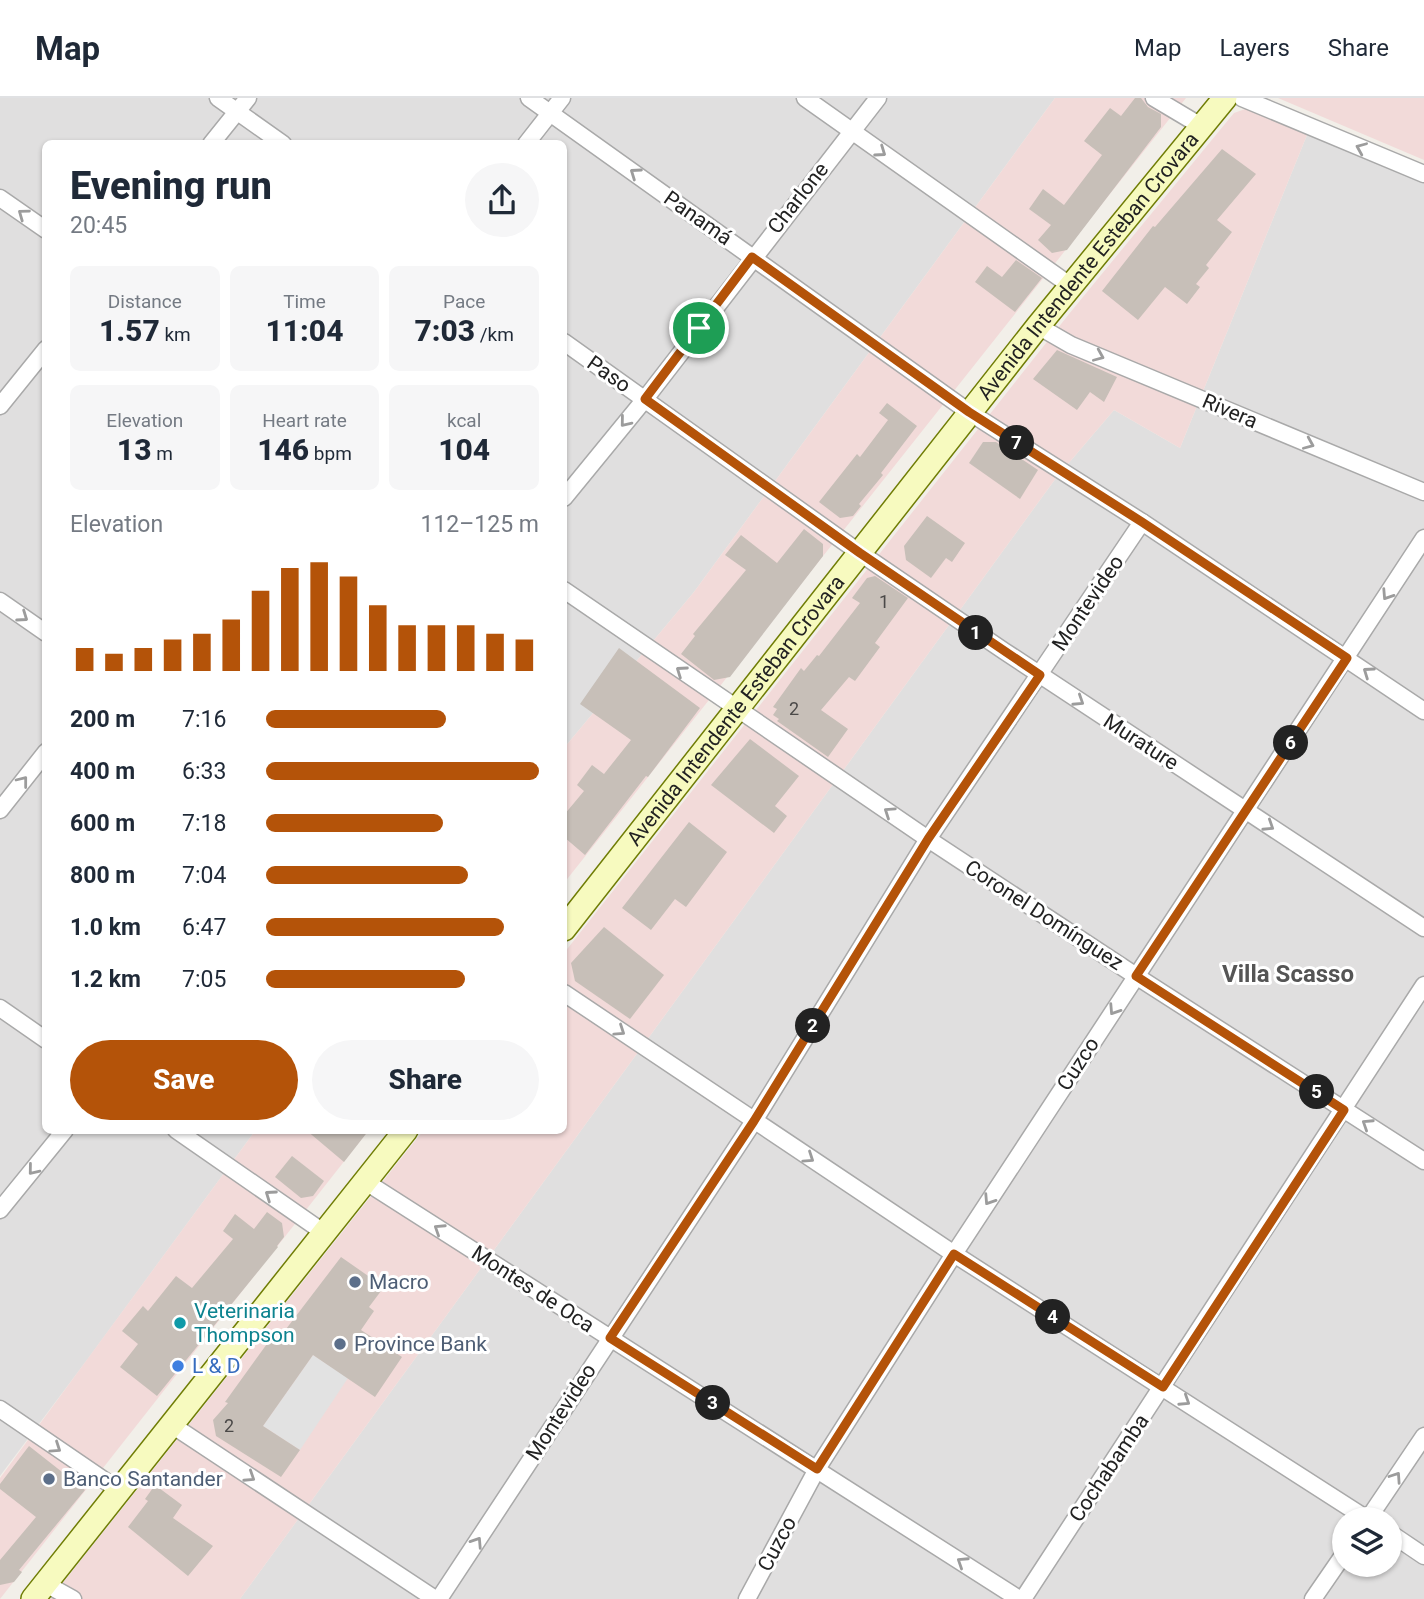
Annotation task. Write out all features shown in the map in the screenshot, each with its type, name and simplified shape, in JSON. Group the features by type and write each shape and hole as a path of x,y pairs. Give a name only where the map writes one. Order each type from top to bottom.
{"main road":[{"name":"Avenida Intendente Esteban Crovara","path":"567,925 969,412 1225,98"},
{"path":"40,1591 403,1134"}],"street":[{"path":"218,98 242,105 279,140"},
{"name":"Panamá","path":"529,98 969,412 1142,522 1424,711"},
{"path":"529,140 562,98"},
{"path":"805,98 1071,286"},
{"name":"Charlone","path":"567,494 645,399 752,257 878,98"},
{"path":"1154,98 1201,126"},
{"path":"1242,98 1424,174"},
{"path":"214,140 242,105"},
{"path":"0,198 42,227"},
{"name":"Rivera","path":"1038,326 1071,345 1424,492"},
{"name":"Paso","path":"567,344 860,553"},
{"path":"0,406 42,354"},
{"name":"Montevideo","path":"437,1599 754,1121 928,839 1142,522"},
{"name":"Cuzco","path":"747,1599 817,1469 954,1254 1424,538"},
{"name":"Murature","path":"860,553 1424,928"},
{"name":"Coronel Domínguez","path":"567,592 928,839 1424,1161"},
{"path":"0,601 42,630"},
{"path":"0,810 42,757"},
{"name":"Cochabamba","path":"1021,1599 1163,1387 1424,985"},
{"path":"567,995 954,1254 1349,1507"},
{"path":"0,1008 42,1037"},
{"path":"0,1210 62,1134"},
{"path":"182,1134 326,1234"},
{"name":"Montes de Oca","path":"366,1182 1021,1599"},
{"path":"0,1409 120,1491"},
{"path":"172,1425 437,1599"},
{"path":"1376,1507 1424,1436"},
{"path":"1402,1541 1424,1556"},
{"path":"1313,1599 1332,1571"},
{"path":"40,1591 73,1599"}],"shaded area":[{"path":"0,98 1055,98 694,592 567,744 567,140 42,140 42,1134 253,1134 0,1476"},
{"path":"1055,98 1186,98 567,879 567,744 694,592"},
{"path":"1278,98 1424,98 1424,160"},
{"path":"1248,108 1307,135 1180,448 1114,410 1056,478 240,1599 50,1599 421,1134 567,1134 567,949 1069,314 1234,113"},
{"path":"1307,135 1424,182 1424,1599 240,1599 1056,478 1114,410 1180,448"},
{"path":"253,1134 366,1134 0,1599 0,1478"},
{"path":"313,1355 348,1378 300,1450 263,1426"}],"building":[{"path":"1135,98 1141,98 1148,107 1161,114 1161,127 1067,250 1052,253 1038,240 1051,225 1029,209 1043,189 1064,205 1102,155 1084,141 1110,108 1121,116"},
{"path":"1222,149 1256,174 1217,220 1232,232 1206,265 1209,268 1196,284 1200,287 1187,304 1165,287 1138,320 1102,291 1153,226 1155,227"},
{"path":"1016,260 1042,278 1015,312 975,282 987,266 1002,277"},
{"path":"1057,350 1117,377 1104,402 1090,392 1077,410 1033,379"},
{"path":"887,403 917,426 881,473 883,475 859,504 861,506 853,516 840,518 819,502 857,454 860,457 888,420 879,413"},
{"path":"983,442 996,442 1038,470 1020,499 969,463"},
{"path":"927,516 965,543 952,562 946,558 931,578 906,560 904,546"},
{"path":"804,529 823,544 823,556 730,677 714,680 681,654 695,636 693,634 746,570 725,555 741,535 777,563"},
{"path":"875,576 908,598 875,643 880,647 855,681 849,677 821,710 848,729 828,757 777,721 779,719 773,715 777,709 773,707 801,668 804,671 817,655 819,656 860,603 852,598 867,578"},
{"path":"619,648 700,708 585,855 567,840 567,811 584,791 577,785 592,765 604,774 631,740 580,704"},
{"path":"750,739 799,776 775,806 787,816 774,833 711,785"},
{"path":"689,822 727,852 686,907 675,899 651,930 622,908"},
{"path":"604,927 664,975 630,1019 575,981 571,963"},
{"path":"311,1134 366,1134 344,1162"},
{"path":"292,1156 324,1181 313,1196 301,1198 275,1177"},
{"path":"267,1212 282,1223 284,1237 157,1396 120,1367 138,1344 122,1331 143,1306 148,1311 176,1276 192,1288 233,1239 223,1231 235,1214 254,1229"},
{"path":"341,1257 384,1287 369,1307 374,1311 361,1330 402,1357 375,1397 313,1355 263,1426 300,1450 281,1477 216,1436 213,1420 228,1403 225,1402 277,1330 283,1333"},
{"path":"29,1446 85,1490 19,1570 22,1572 14,1582 0,1585 0,1560 36,1517 0,1489 0,1484"},
{"path":"155,1485 182,1505 173,1518 213,1546 188,1576 128,1527 148,1501 145,1499"}],"place":[{"name":"Macro","path":"355,1282"},
{"name":"Veterinaria Thompson","path":"180,1323"},
{"name":"Province Bank","path":"340,1344"},
{"name":"L & D","path":"178,1366"},
{"name":"Banco Santander","path":"49,1479"}],"district":[{"name":"Villa Scasso","path":"1288,974"}],"route":[{"path":"752,257 969,412 1142,522 1347,658 1136,976 1344,1110 1163,1387 954,1254 817,1469 610,1338 754,1121 928,839 1040,675 860,553 645,399 699,328 752,257"}]}
